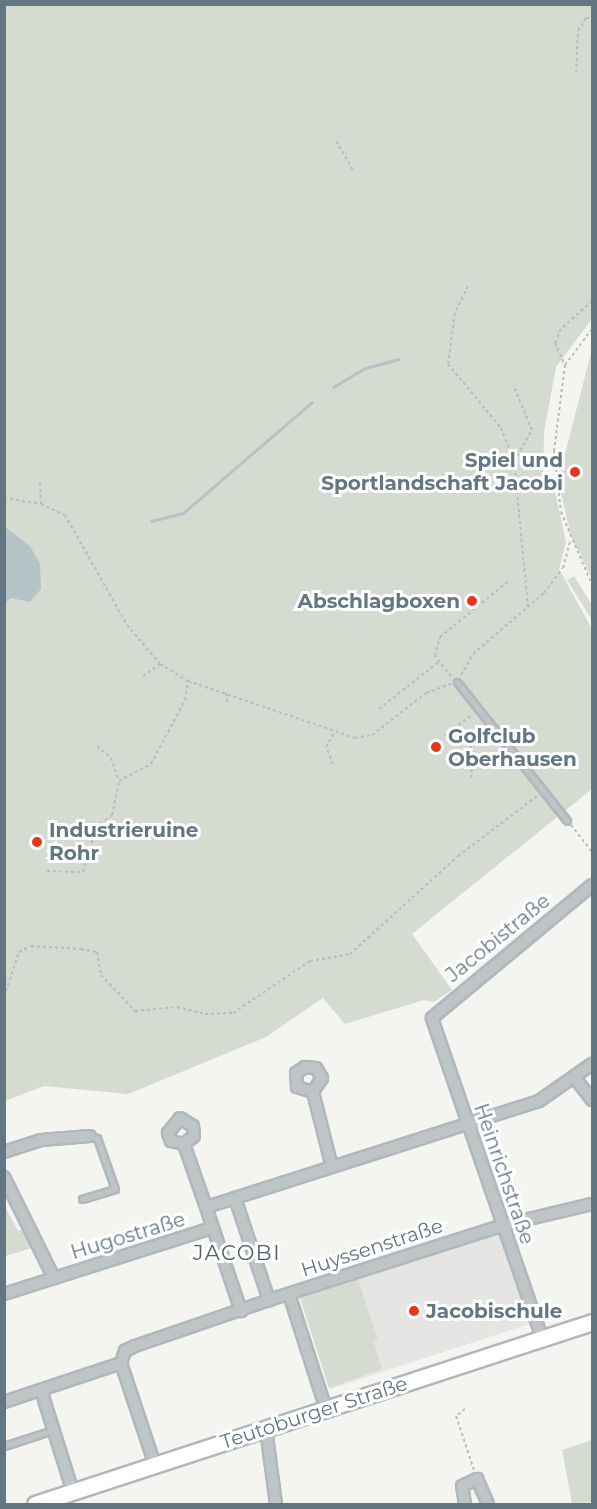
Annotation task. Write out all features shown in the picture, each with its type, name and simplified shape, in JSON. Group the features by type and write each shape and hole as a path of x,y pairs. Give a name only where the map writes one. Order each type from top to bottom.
{"main road":[{"name":"Teutoburger Straße","path":"34,1504 592,1322"}],"street":[{"name":"Jacobistraße","path":"433,1022 435,1011 592,885"},
{"name":"Heinrichstraße","path":"433,1022 542,1338"},
{"path":"206,1207 552,1096 592,1064"},
{"path":"575,1078 592,1100"},
{"path":"313,1092 332,1167"},
{"path":"4,1152 41,1140 90,1136"},
{"path":"184,1144 241,1311"},
{"name":"Hugostraße","path":"4,1177 54,1278"},
{"path":"236,1198 269,1300"},
{"name":"Huyssenstraße","path":"4,1402 121,1363 130,1348 269,1300 504,1225 592,1204"},
{"name":"Hugostraße","path":"4,1294 212,1228"},
{"path":"290,1294 326,1409"},
{"path":"121,1363 155,1465"},
{"path":"41,1390 73,1492"},
{"path":"266,1428 276,1504"},
{"path":"465,1504 462,1486 477,1479 488,1504"}],"lane":[{"path":"457,682 567,821"},
{"path":"82,1199 115,1189 97,1138 90,1136"},
{"path":"4,1446 54,1430"}],"path":[{"path":"576,73 578,31 585,18 592,18"},
{"path":"336,141 353,170"},
{"path":"468,286 455,313 448,364 501,429 514,461 528,607"},
{"path":"565,365 555,353 558,336 592,301"},
{"path":"592,329 565,365 554,451 555,483 570,541 592,585"},
{"path":"514,387 532,430 514,461"},
{"path":"40,483 41,504"},
{"path":"4,498 41,504 65,515 77,529 111,602 160,664 188,681 355,738 372,735 426,693 457,682 473,654 528,607 563,568 570,541"},
{"path":"457,682 435,656 440,637 510,580"},
{"path":"379,709 440,661"},
{"path":"143,676 160,664"},
{"path":"119,781 151,764 185,700 188,681"},
{"path":"226,693 228,705"},
{"path":"444,736 480,709"},
{"path":"457,726 473,751 471,780"},
{"path":"333,764 326,747 335,732"},
{"path":"47,871 82,872 96,828 112,815 119,781 111,758 97,746"},
{"path":"4,997 19,952 32,946 81,949 97,952 101,975 135,1011 177,1007 205,1014 233,1012 310,961 350,954 458,856 544,792"},
{"path":"567,821 592,852"},
{"path":"510,921 525,940"},
{"path":"465,1409 456,1416 477,1479"}],"shaded area":[{"path":"4,5 592,5 592,319 556,367 544,432 543,481 553,482 566,542 559,569 592,629 592,789 412,934 452,990 434,1002 424,1000 345,1024 323,998 266,1037 128,1094 44,1086 5,1101"},
{"name":"Spiel und Sportlandschaft Jacobi","path":"592,349 592,579 571,536 558,481"},
{"path":"5,527 30,546 40,564 41,589 30,602 11,598 5,603"},
{"path":"574,576 592,605 592,620 567,580"},
{"path":"4,1205 18,1231 26,1228 36,1247 5,1256"},
{"name":"Jacobischule","path":"499,1233 529,1324 330,1389 300,1298"},
{"path":"358,1279 378,1340 374,1342 382,1369 329,1388 300,1298"},
{"path":"592,1440 592,1502 572,1504 562,1450"}],"waterway":[{"path":"333,387 365,368 399,359"},
{"path":"151,521 183,513 312,402"}],"place":[{"name":"Spiel und Sportlandschaft Jacobi","path":"575,472"},
{"name":"Abschlagboxen","path":"472,601"},
{"name":"Golfclub Oberhausen","path":"436,747"},
{"name":"Industrieruine Rohr","path":"37,842"},
{"name":"Jacobischule","path":"414,1311"}],"district":[{"name":"JACOBI","path":"237,1253"}]}
